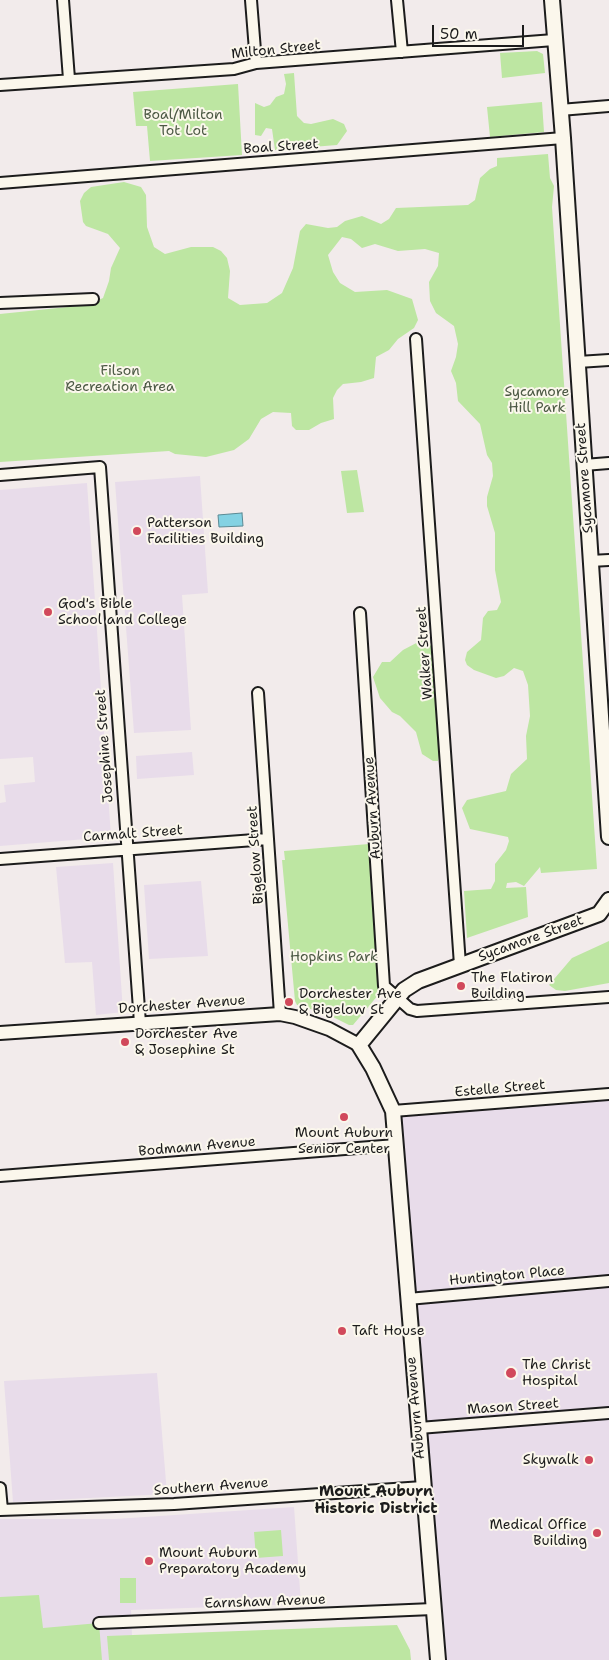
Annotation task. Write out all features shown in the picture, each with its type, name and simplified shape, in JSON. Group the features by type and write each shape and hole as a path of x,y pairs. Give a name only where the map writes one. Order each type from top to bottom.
{"main road":[{"name":"Sycamore Street","path":"552,0 563,138 590,561 603,657 609,837"},
{"name":"Sycamore Street","path":"359,1045 404,990 418,982 460,965 599,914 609,900"},
{"name":"Auburn Avenue","path":"359,1045 373,1068 393,1111 419,1428 422,1487 438,1660"}],"street":[{"path":"64,0 69,80"},
{"path":"251,0 256,63"},
{"path":"397,0 402,52"},
{"name":"Milton Street","path":"0,85 234,69 256,63 554,40"},
{"path":"560,110 609,106"},
{"name":"Boal Street","path":"0,183 563,138"},
{"path":"0,303 93,299"},
{"name":"Walker Street","path":"416,339 460,965"},
{"path":"578,362 609,360"},
{"path":"584,465 609,463"},
{"name":"Josephine Street","path":"0,475 100,468 140,1023"},
{"path":"590,561 609,560"},
{"name":"Auburn Avenue","path":"360,613 384,986 398,997"},
{"name":"Bigelow Street","path":"258,693 280,1014"},
{"name":"Carmalt Street","path":"0,858 268,839"},
{"path":"398,997 410,1009 418,1011 609,997"},
{"name":"Dorchester Avenue","path":"0,1033 280,1014 295,1017 329,1029 359,1045"},
{"name":"Estelle Street","path":"393,1111 609,1094"},
{"name":"Bodmann Avenue","path":"0,1176 396,1145"},
{"name":"Huntington Place","path":"408,1299 609,1281"},
{"name":"Mason Street","path":"419,1428 609,1413"},
{"name":"Southern Avenue","path":"1,1510 174,1504 422,1487"},
{"path":"0,1488 1,1510"},
{"name":"Earnshaw Avenue","path":"99,1623 433,1609"}],"shaded area":[{"name":"God's Bible School and College","path":"200,476 208,593 182,595 191,730 134,733 115,482"},
{"name":"God's Bible School and College","path":"87,483 111,837 0,846 0,803 6,802 4,785 35,782 33,757 0,759 0,490"},
{"path":"192,752 194,775 137,779 136,756"},
{"path":"113,863 123,1012 96,1015 92,962 65,963 56,867"},
{"path":"201,881 208,956 149,959 144,885"},
{"name":"The Christ Hospital","path":"609,1094 609,1660 438,1660 393,1111"},
{"path":"157,1373 167,1494 13,1502 4,1381"},
{"name":"Mount Auburn Preparatory Academy","path":"294,1507 301,1604 131,1610 133,1660 38,1660 0,1636 0,1519 115,1519"}],"green space":[{"path":"537,51 543,54 545,73 502,78 500,53"},
{"path":"294,73 297,116 304,123 311,124 333,119 344,124 347,131 337,145 275,150 272,129 266,128 261,136 255,135 255,103 264,107 270,105 276,97 284,94 286,84 284,74"},
{"name":"Boal/Milton Tot Lot","path":"238,84 242,155 150,161 147,126 136,126 133,92"},
{"path":"542,102 544,132 490,137 487,107"},
{"path":"548,154 550,178 554,186 552,207 597,869 541,873 540,867 524,886 516,882 507,883 506,888 526,887 528,917 467,938 464,891 491,889 495,881 495,864 506,850 509,841 508,837 470,829 462,808 467,800 506,791 511,774 527,759 526,736 530,716 528,685 523,671 514,668 504,676 496,678 474,670 467,665 465,660 467,652 481,640 483,618 488,611 497,610 501,602 495,570 495,533 487,506 487,497 493,476 492,463 487,455 480,424 458,401 456,383 451,371 458,344 454,326 436,313 430,301 429,282 438,266 439,253 425,249 398,251 375,244 362,248 351,239 342,237 328,255 333,272 340,283 355,292 387,290 412,299 418,320 414,328 398,339 389,350 376,357 374,378 343,384 337,390 333,398 334,419 321,423 309,430 296,430 292,426 291,413 273,412 261,419 249,439 234,450 206,457 175,454 169,451 0,462 0,314 87,305 103,298 111,268 120,248 108,234 86,226 83,222 80,201 84,193 91,187 124,182 141,187 146,195 147,227 154,247 165,254 191,247 213,247 221,251 227,258 230,271 228,298 240,305 267,303 282,293 293,268 300,231 306,224 328,228 337,227 345,221 362,216 381,224 389,219 396,208 468,205 475,200 480,178 490,169 497,166 497,158"},
{"path":"357,470 364,512 347,513 341,471"},
{"path":"422,640 427,641 433,647 442,739 438,761 433,761 422,754 416,732 400,716 392,712 380,698 373,677 382,662 390,662 403,650"},
{"name":"Hopkins Park","path":"369,844 379,994 353,1025 349,1025 325,1013 297,1005 295,1001 282,860 285,860 284,851"},
{"path":"609,941 609,983 565,991 556,990 549,985 572,958"},
{"path":"281,1530 283,1556 256,1558 254,1532"},
{"path":"120,1578 136,1578 136,1603 120,1603"},
{"path":"39,1595 43,1628 99,1623 102,1660 0,1660 0,1597"},
{"path":"397,1625 410,1650 411,1660 109,1660 107,1636"}],"water":[{"path":"242,513 243,526 219,527 218,515"}],"place":[{"name":"Patterson Facilities Building","path":"137,531"},
{"name":"God's Bible School and College","path":"48,612"},
{"name":"The Flatiron Building","path":"461,986"},
{"name":"Dorchester Ave & Bigelow St","path":"289,1002"},
{"name":"Dorchester Ave & Josephine St","path":"125,1042"},
{"name":"Mount Auburn Senior Center","path":"344,1117"},
{"name":"Taft House","path":"342,1331"},
{"name":"The Christ Hospital","path":"511,1373"},
{"name":"Skywalk","path":"589,1460"},
{"name":"Medical Office Building","path":"597,1533"},
{"name":"Mount Auburn Preparatory Academy","path":"149,1561"}],"district":[{"name":"Mount Auburn Historic District","path":"376,1500"}],"park label":[{"name":"Filson Recreation Area","path":"120,380"},
{"name":"Sycamore Hill Park","path":"537,400"}]}
